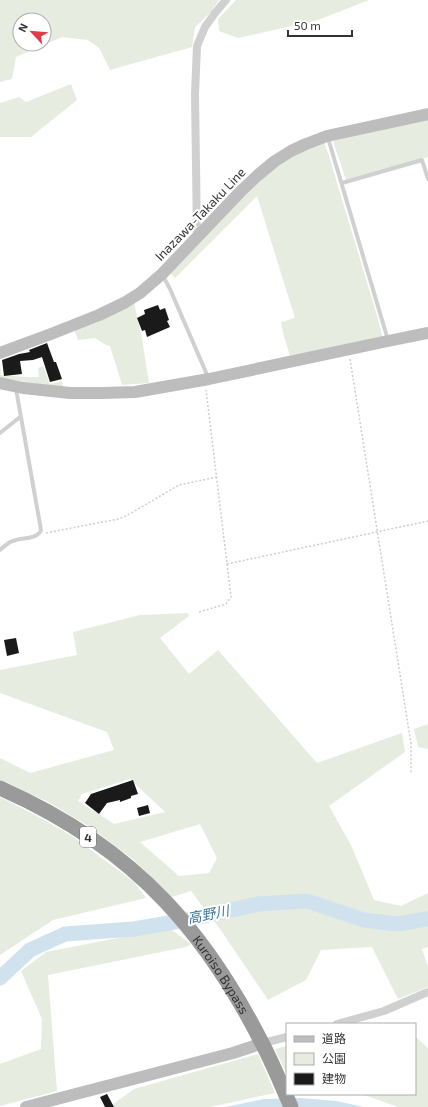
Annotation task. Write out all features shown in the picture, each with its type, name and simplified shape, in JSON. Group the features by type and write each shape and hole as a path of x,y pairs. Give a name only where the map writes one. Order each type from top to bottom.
{"highway":[{"name":"Kuroiso Bypass","path":"1,788 45,810 88,836 131,869 165,901 195,936 237,999 263,1043 286,1095"},
{"name":"Kuroiso Bypass","path":"286,1095 291,1107"}],"street":[{"path":"197,237 195,94 197,46 205,27 226,0"},
{"name":"Inazawa-Takaku Line","path":"0,353 100,315 140,293 162,274 241,191 275,161 306,144 327,136 428,114"},
{"path":"0,383 70,393 135,392 207,379 428,334"},
{"path":"341,1023 384,1011 428,992"},
{"path":"26,1107 233,1053 286,1037"}],"lane":[{"path":"327,136 388,341"},
{"path":"342,183 422,160 428,179"},
{"path":"162,274 170,288 207,379"},
{"path":"0,550 13,541 40,534 41,530 15,386"},
{"path":"0,433 20,417"}],"path":[{"path":"348,350 411,744 411,774"},
{"path":"199,612 226,604 231,597 216,477 207,379"},
{"path":"40,534 118,519 126,516 179,485 216,477"},
{"path":"227,564 428,521"}],"green space":[{"path":"0,0 219,0 210,13 195,27 192,47 110,70 99,48 88,40 62,37 52,41 52,12 12,12 12,52 28,52 16,57 12,79 0,82"},
{"path":"236,0 369,0 318,20 238,38 219,31 218,19"},
{"path":"71,84 77,100 31,137 0,137 0,103 19,97 26,102"},
{"path":"428,118 428,157 346,180 333,141 369,131"},
{"path":"324,142 383,338 290,356 281,322 295,318 257,196 175,278 170,273 256,183 278,164 294,154"},
{"path":"134,302 149,383 122,385 110,346 95,338 78,340 74,330"},
{"path":"0,362 1,375 39,377 38,368 43,366 50,384 62,381 63,386 52,386 0,378"},
{"path":"188,613 189,616 160,638 189,674 218,650 317,763 402,733 405,752 329,806 351,845 374,900 401,906 428,893 428,947 422,949 428,967 428,987 398,999 372,947 321,950 306,980 268,1000 220,929 191,891 172,897 134,860 90,827 48,802 0,781 0,758 30,773 114,750 107,732 0,693 0,670 77,655 73,632 140,615","holes":["130,779 165,812 114,824 78,801 82,794","200,824 217,858 209,873 179,876 140,842"]},
{"path":"428,724 428,749 418,747 414,729"},
{"path":"0,797 72,836 134,882 146,898 53,920 0,955"},
{"path":"169,928 191,944 186,947 48,975 57,1091 0,1106 0,1064 41,1049 42,1019 21,971 46,952"},
{"path":"416,1037 428,1048 428,1107 398,1107 362,1095 416,1095"},
{"path":"286,1046 286,1073 275,1049"},
{"path":"258,1054 275,1093 210,1107 109,1107 134,1089"}],"water":[{"path":"300,1098 336,1101 364,1107 225,1107 264,1099"}],"building":[{"path":"158,305 160,310 165,308 169,320 167,321 170,327 147,337 145,330 142,331 137,318 145,314 144,310"},
{"path":"47,343 62,379 50,382 42,357 33,360 20,361 22,374 4,376 2,360 30,352 29,350"},
{"path":"16,638 19,653 7,656 4,640"},
{"path":"133,780 138,794 120,802 120,800 107,803 99,814 85,803 91,794"},
{"path":"148,805 150,813 139,816 137,808"},
{"path":"107,1094 114,1107 105,1107 100,1097"}],"waterway":[{"name":"高野川","path":"0,978 30,950 65,934 134,929 186,920 258,904 307,901 364,920 397,924 428,919"}]}
